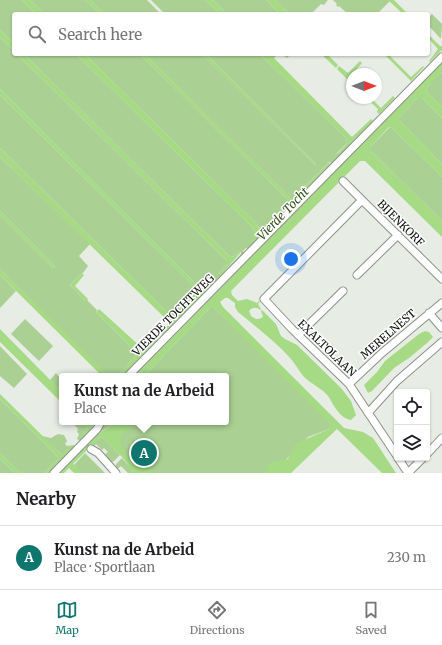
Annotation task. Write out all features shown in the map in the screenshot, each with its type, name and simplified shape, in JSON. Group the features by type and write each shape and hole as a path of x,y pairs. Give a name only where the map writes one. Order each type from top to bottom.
{"street":[{"name":"VIERDE TOCHTWEG","path":"131,373 333,170 442,57"},
{"name":"BIJENKORF","path":"343,181 442,280"},
{"name":"BIJENKORF","path":"264,299 362,200"},
{"path":"358,275 398,235"},
{"path":"298,335 343,291"},
{"name":"EXALTOLAAN","path":"264,299 298,335 350,384 394,451"},
{"name":"MERELNEST","path":"350,384 382,353 442,303"},
{"path":"429,313 442,328"},
{"path":"368,413 397,381 442,342"},
{"path":"54,473 99,425"},
{"path":"430,451 442,438"},
{"path":"90,449 98,453 116,473"},
{"name":"EXALTOLAAN","path":"400,461 408,473"},
{"path":"408,473 420,461"}],"shaded area":[{"path":"0,0 22,0 34,12 12,12 12,42 0,30"},
{"path":"22,0 30,0 43,12 34,12"},
{"path":"30,0 85,0 98,12 43,12"},
{"path":"85,0 90,0 103,12 98,12"},
{"path":"90,0 147,0 159,12 103,12"},
{"path":"151,0 205,0 218,12 163,12"},
{"path":"205,0 213,0 225,12 218,12"},
{"path":"213,0 266,0 278,12 225,12"},
{"path":"266,0 275,0 288,12 278,12"},
{"path":"275,0 328,0 324,5 321,4 313,12 288,12"},
{"path":"333,0 390,1 379,12 346,12 339,6 338,7 336,5 337,4"},
{"path":"388,0 394,0 406,12 401,12"},
{"path":"432,14 442,24 441,39 430,27 430,16"},
{"path":"0,30 12,42 12,49 0,37"},
{"path":"430,36 440,46 442,46 442,50 430,62 429,61 438,49 430,40"},
{"path":"0,37 12,49 12,56 19,56 227,261 227,264 219,273 221,275 241,254 241,252 240,251 233,257 228,255 26,56 78,56 253,228 255,232 254,238 260,229 256,223 87,56 142,56 287,199 287,204 292,198 290,198 147,56 204,56 316,166 316,164 208,56 262,56 346,138 347,143 335,155 352,142 373,121 373,125 341,157 333,162 332,166 299,195 299,198 271,227 265,230 265,234 249,249 246,248 243,251 244,254 222,277 216,281 217,282 183,318 179,318 212,284 211,282 204,288 200,288 0,89","holes":["329,162 331,162 303,191 302,189"]},
{"path":"19,56 26,56 228,255 233,257 240,251 241,252 221,275 219,273 227,264 227,261"},
{"path":"78,56 87,56 256,223 259,228 263,229 248,247 247,246 255,235 253,228"},
{"path":"142,56 147,56 290,198 297,196 269,226 268,225 287,204 287,199"},
{"path":"204,56 208,56 317,165 316,166"},
{"path":"262,56 276,56 274,58 352,137 371,119 373,121 335,157 347,143 346,138"},
{"path":"323,56 329,56 338,65 336,68"},
{"path":"386,56 390,56 411,77 423,66 424,67 411,81"},
{"path":"442,59 442,63 429,77 335,171 333,170"},
{"path":"360,61 362,63 358,68 353,68"},
{"path":"442,63 442,72 433,80 429,77"},
{"path":"339,66 346,71 346,78 337,69"},
{"path":"442,72 442,107 427,92 426,89"},
{"path":"426,80 430,83 426,89 427,92 442,107 442,118 422,98 417,98 399,118 399,120 442,164 442,177 391,127 389,127 370,147 370,150 442,221 442,237 365,161 360,161 231,291 232,295 238,301 247,299 257,303 259,301 260,302 258,304 261,309 253,308 249,311 251,316 256,319 263,317 262,310 276,324 281,336 297,345 341,388 351,401 356,415 351,420 343,417 337,411 328,396 304,377 293,361 285,353 238,312 235,307 235,303 228,298 225,298 220,302 223,307 344,428 363,432 373,438 396,473 382,473 337,429 291,473 266,473 269,463 288,459 297,443 329,429 330,424 214,308 210,308 147,373 138,373"},
{"path":"0,89 200,288 204,288 212,282 212,284 179,318 177,316 197,295 198,290 0,95"},
{"path":"0,95 198,290 193,299 177,316 179,318 175,321 176,323 165,336 162,335 172,327 174,322 164,309 0,148"},
{"path":"393,96 395,98 379,114 377,112 378,109 373,104 377,104 381,108"},
{"path":"420,97 442,118 442,164 399,120 399,118 417,98"},
{"path":"390,127 442,177 442,221 370,150 370,147"},
{"path":"0,148 164,309 174,321 173,325 168,331 163,334 161,333 168,325 166,319 0,157"},
{"path":"0,157 90,244 79,256 88,266 70,285 85,301 87,300 97,310 96,312 136,352 135,357 120,373 104,373 0,269 0,215 53,268 55,266 0,211"},
{"path":"330,161 329,165 303,191 301,190"},
{"path":"0,211 55,266 53,268 0,215"},
{"path":"284,219 286,221 138,373 133,373"},
{"path":"0,269 105,373 99,373 0,275"},
{"path":"82,273 84,275 75,286 88,299 86,302 70,285"},
{"path":"0,275 16,291 0,308"},
{"path":"210,308 214,308 327,417 326,419 330,424 330,428 308,437 273,473 146,473 113,443 129,425 229,425 229,373 147,373"},
{"path":"99,309 142,348 144,348 156,337 158,339 125,373 120,373 135,357 136,352 96,312"},
{"path":"25,319 53,346 39,361 11,334"},
{"path":"0,329 59,389 59,400 0,342"},
{"path":"425,331 429,332 433,337 409,358 394,368 372,391 368,393 364,385 377,372 385,361"},
{"path":"0,346 27,374 14,388 0,376"},
{"path":"56,373 59,376 59,389 50,380"},
{"path":"0,394 61,454 72,446 73,447 47,473 44,473 58,459 58,457 0,399"},
{"path":"0,399 58,457 58,459 44,473 20,473 0,453"},
{"path":"75,425 85,425 88,429 81,437 96,425 80,441 77,439 79,434 77,432 78,429"},
{"path":"85,425 94,425 82,438 80,437 88,429"},
{"path":"101,425 113,425 94,437 87,445 86,443"},
{"path":"131,425 122,436 120,444 129,457 134,461 153,468 150,473 133,473 123,458 102,437 99,438 73,464 83,473 74,473 69,468 64,473 59,473 95,437 111,426"},
{"path":"58,434 64,435 67,441 65,444 67,446 74,445 74,448 52,473 47,473 71,446 62,455 42,436 51,438"},
{"path":"102,437 120,455 113,462 104,455 108,452 104,448 102,450 96,444 92,448 89,447"},
{"path":"0,453 20,473 15,473 0,458"},
{"path":"85,453 105,473 82,473 74,465"},
{"path":"0,458 15,473 0,473"},
{"path":"122,458 131,468 133,473 128,473 121,466 117,469 116,464"}],"waterway":[{"name":"Vierde Tocht","path":"421,88 442,67"}],"place":[{"name":"Kunst na de Arbeid","path":"144,453"}]}
